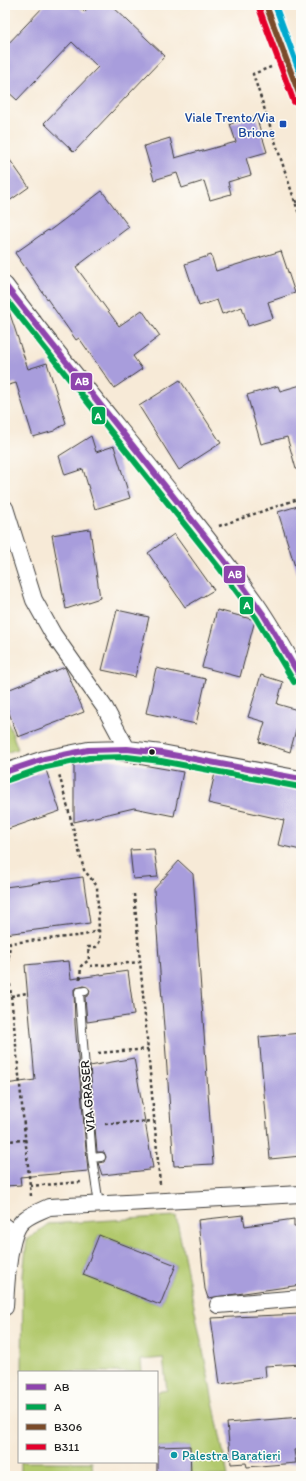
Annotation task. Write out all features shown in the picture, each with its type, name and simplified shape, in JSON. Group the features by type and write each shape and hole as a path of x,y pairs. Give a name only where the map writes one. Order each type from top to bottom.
{"street":[{"path":"266,5 301,99"},
{"path":"5,285 94,400 201,532 258,606 301,678"},
{"path":"5,508 34,600 53,634 105,708 127,749"},
{"path":"5,772 55,757 88,750 127,749 162,753 301,779"},
{"path":"5,1307 7,1269 14,1238 11,1227 49,1207 301,1194"},
{"path":"218,1305 301,1298"}],"lane":[{"name":"VIA GRASER","path":"82,992 96,1158 95,1180 99,1205"}],"path":[{"path":"275,66 253,74 301,220"},
{"path":"295,202 301,200"},
{"path":"201,532 301,498"},
{"path":"55,757 84,870 96,886 100,941 96,947 88,947 89,960 81,966 82,992"},
{"path":"134,894 161,1201"},
{"path":"95,1180 30,1186 7,965 10,943 85,935 99,930"},
{"path":"90,966 140,962"},
{"path":"11,996 27,993"},
{"name":"VIA GRASER","path":"98,1053 148,1048"},
{"name":"VIA GRASER","path":"105,1124 154,1121"},
{"path":"5,1141 26,1140"}],"green space":[{"path":"5,714 18,749 5,753"},
{"path":"176,1216 228,1476 191,1476 190,1446 158,1447 158,1392 167,1390 163,1358 141,1360 142,1371 22,1371 23,1275 27,1240 48,1224","holes":["99,1235 176,1265 160,1305 83,1275"]},
{"path":"21,1463 92,1463 93,1476 21,1476"}],"building":[{"path":"45,5 77,5 84,12 91,5 111,5 165,56 74,152 44,123 98,67 72,42 17,100 5,89 5,47"},
{"path":"256,116 267,152 246,158 251,175 228,182 231,194 210,200 204,181 182,188 177,173 154,180 144,146 170,138 175,158 199,152 236,142 230,124"},
{"path":"5,153 29,187 5,204"},
{"path":"102,191 129,227 76,267 119,326 142,310 160,336 133,356 142,369 114,388 79,338 76,340 15,253 48,230 49,231"},
{"path":"281,251 295,293 268,302 273,318 248,326 242,307 222,314 217,300 199,306 185,264 211,255 216,271"},
{"path":"5,308 8,308 28,369 47,363 66,423 54,431 33,437 16,383 5,386"},
{"path":"180,380 221,443 179,470 139,406"},
{"path":"301,385 301,469 296,469 287,437 261,444 247,395 278,386 280,391"},
{"path":"91,436 96,452 114,446 130,498 95,509 83,469 65,475 59,456"},
{"path":"301,505 301,572 297,573 278,512"},
{"path":"90,529 100,598 66,609 52,535"},
{"path":"174,534 214,590 185,607 148,553"},
{"path":"117,610 149,617 135,677 102,670"},
{"path":"217,610 255,620 240,677 202,667"},
{"path":"65,667 84,712 18,737 5,702 5,691"},
{"path":"156,668 206,679 196,724 146,713"},
{"path":"261,675 283,682 277,704 301,711 290,752 259,742 265,722 248,717"},
{"path":"109,759 183,772 174,816 134,808 74,822 74,762"},
{"path":"46,770 60,811 5,830 5,784"},
{"path":"215,773 301,790 301,850 278,845 284,820 208,803"},
{"path":"154,849 158,877 133,879 130,850"},
{"path":"179,861 193,874 213,1164 174,1166 154,889"},
{"path":"83,877 90,923 5,934 5,887"},
{"path":"69,961 71,979 128,971 134,1015 87,1022 85,997 89,995 90,990 84,986 74,989 75,1024 88,1171 20,1177 21,1185 5,1186 5,1084 35,1080 25,965"},
{"path":"301,1033 301,1049 299,1049 301,1074 301,1156 270,1159 259,1037"},
{"path":"134,1058 153,1168 149,1168 149,1170 102,1175 98,1163 104,1162 106,1157 104,1152 97,1152 90,1066"},
{"path":"243,1215 245,1226 294,1219 294,1226 301,1226 301,1285 208,1298 205,1289 198,1220"},
{"path":"99,1235 176,1265 160,1305 83,1275"},
{"path":"301,1314 301,1364 265,1366 266,1377 220,1384 211,1318"},
{"path":"301,1417 301,1449 294,1450 296,1463 247,1467 246,1463 231,1464 227,1423"},
{"path":"190,1446 191,1476 157,1476 158,1447"}],"transit line":[{"name":"B306","path":"266,5 301,99"},
{"path":"275,5 301,76"},
{"name":"B311","path":"259,8 294,102"},
{"name":"AB","path":"5,285 227,564 263,614 301,678"},
{"name":"A","path":"5,298 220,569 256,618 294,682"},
{"name":"AB","path":"5,772 44,759 88,750 127,749 162,753 301,779"},
{"name":"A","path":"8,780 46,767 89,758 127,757 161,761 300,787"}],"place":[{"name":"Viale Trento/Via Brione","path":"283,124"},
{"name":"Palestra Baratieri","path":"174,1455"}]}
